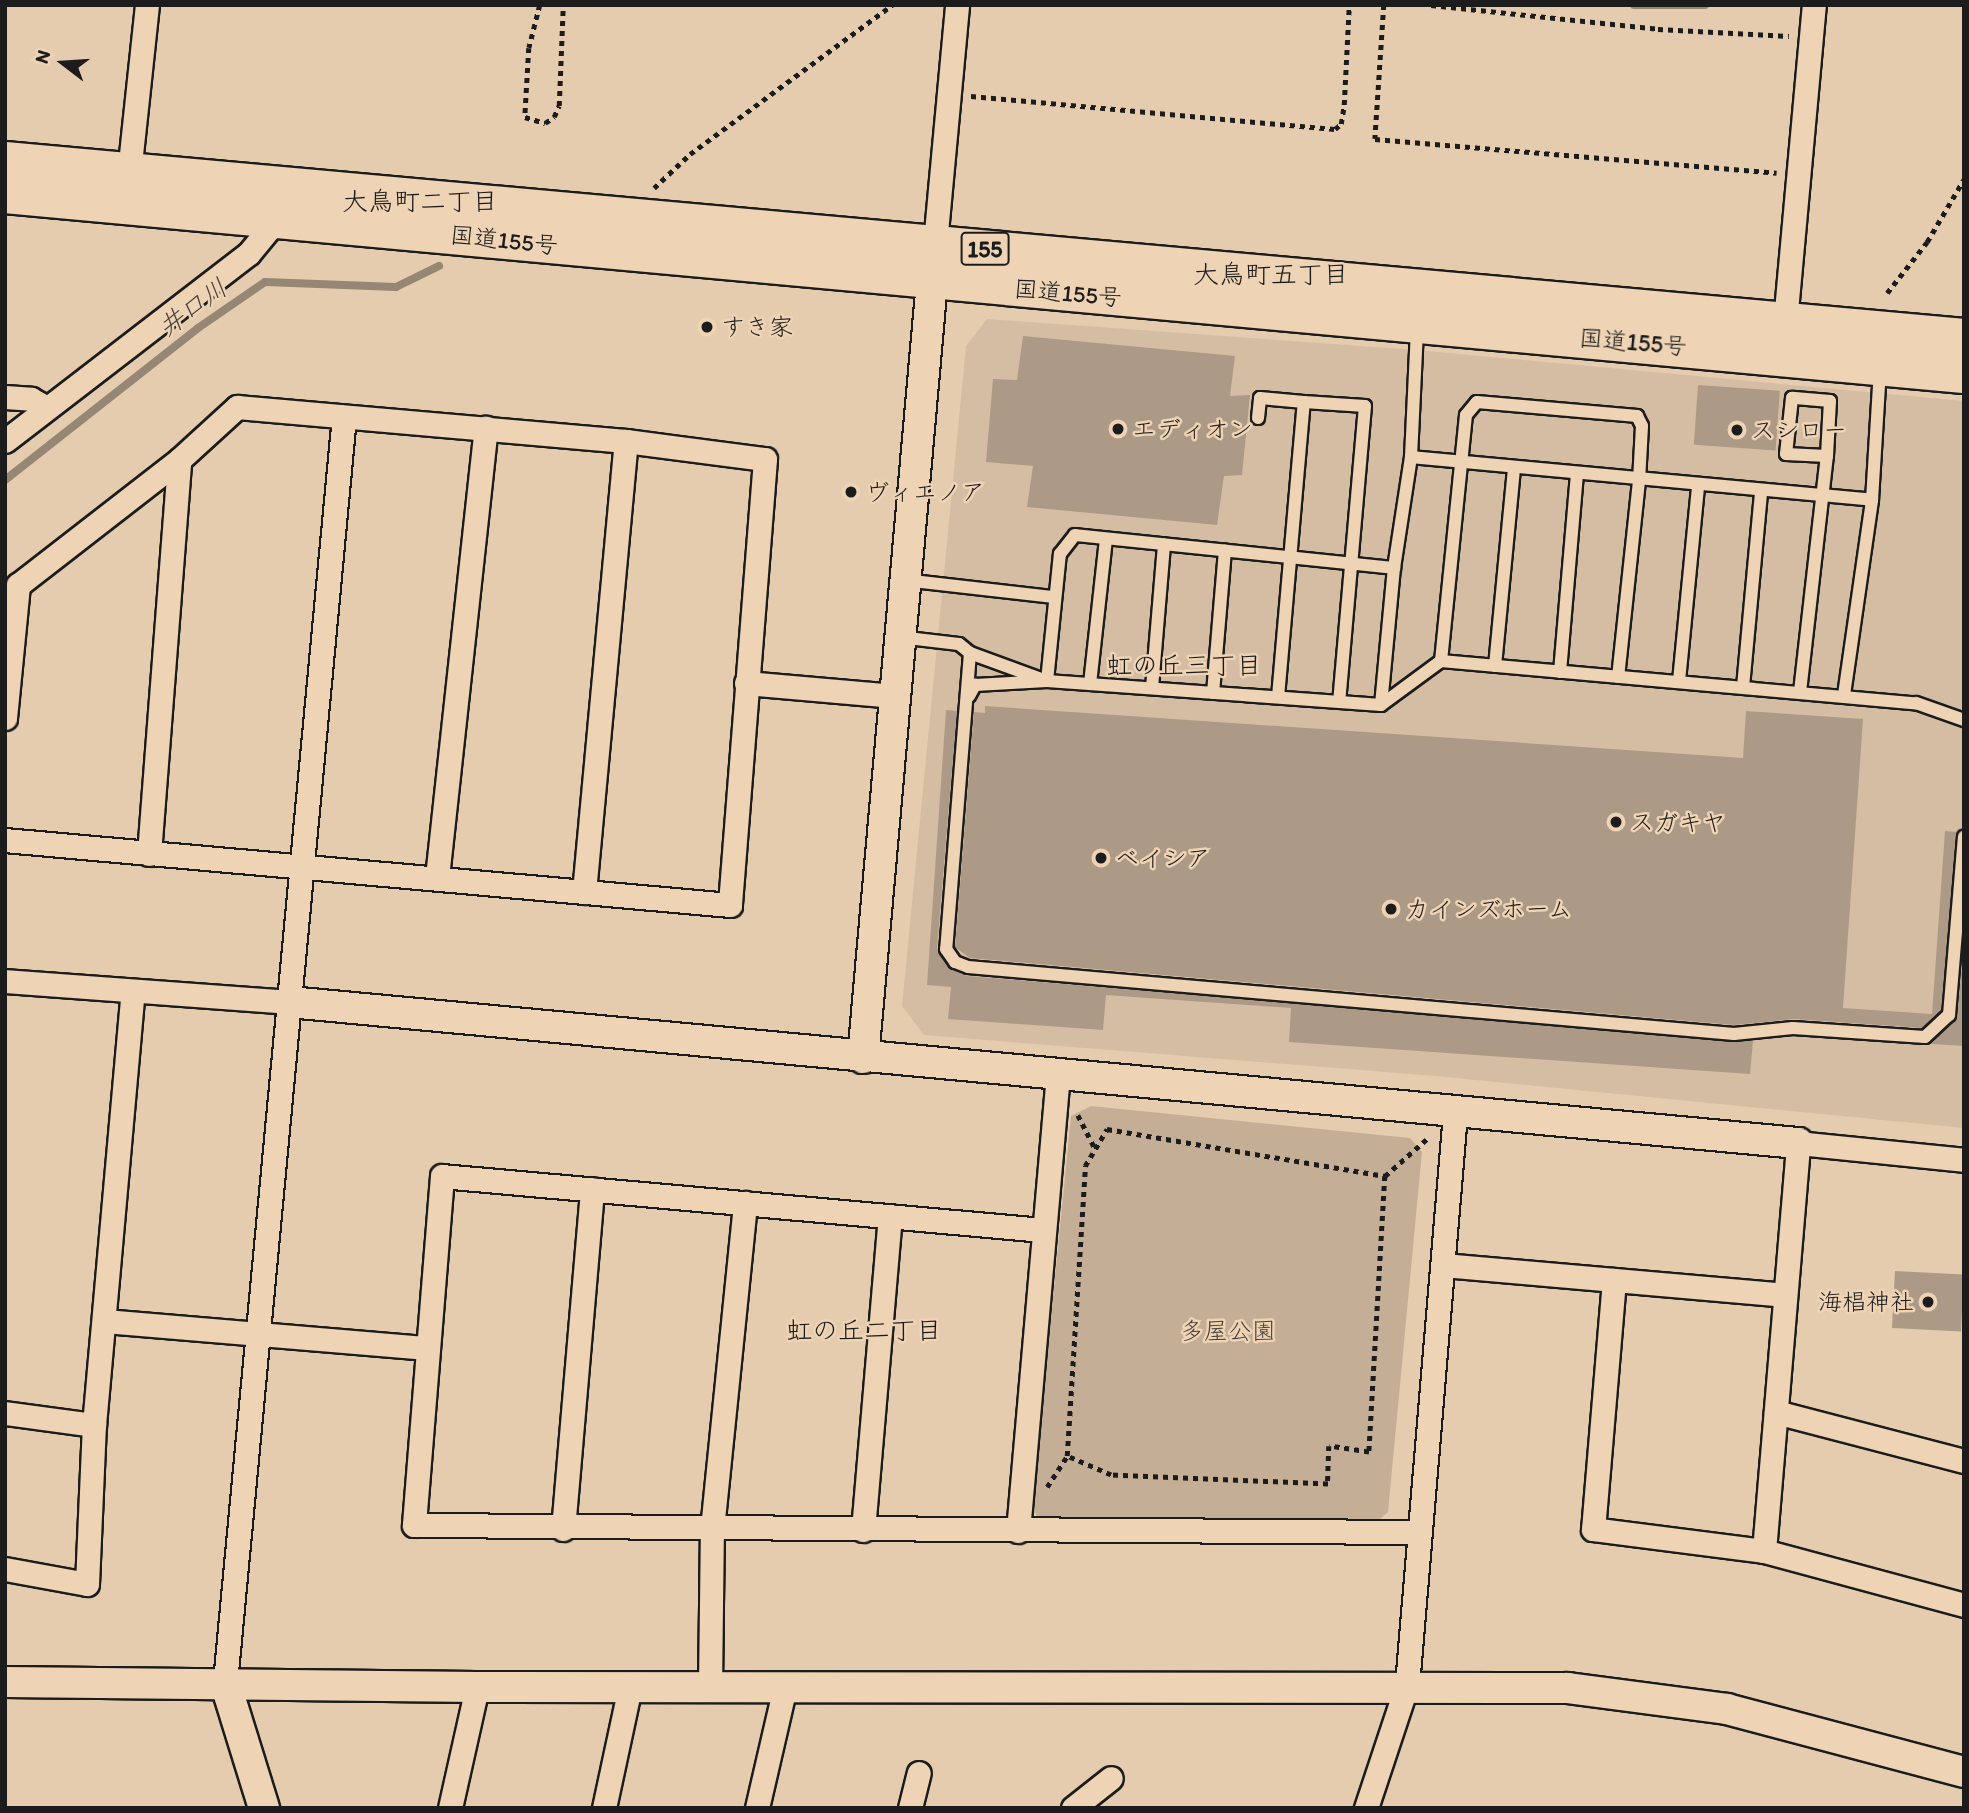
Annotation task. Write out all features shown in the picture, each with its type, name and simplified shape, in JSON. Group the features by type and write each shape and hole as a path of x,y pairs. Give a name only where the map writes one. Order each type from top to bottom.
{"highway":[{"name":"国道155号","path":"5,162 646,219 933,263 1417,322 1964,374"},
{"name":"国道155号","path":"5,194 278,218 1784,322 1964,338"}],"street":[{"path":"129,173 147,5"},
{"path":"863,1058 957,5"},
{"path":"1784,322 1814,5"},
{"path":"5,442 249,253 278,218"},
{"path":"5,397 31,399 47,408"},
{"path":"5,718 12,578 178,460 237,407 626,441 765,459 730,905 5,840"},
{"path":"264,1808 225,1682 344,416"},
{"path":"437,877 486,428"},
{"path":"584,892 626,441"},
{"path":"149,854 178,460"},
{"path":"746,682 894,695"},
{"path":"5,981 289,1002 1058,1077 1964,1160"},
{"path":"5,1569 87,1584 94,1425 133,992"},
{"path":"1018,1531 1058,1077"},
{"path":"1366,1808 1407,1685 1455,1113"},
{"path":"1763,1551 1798,1143"},
{"path":"1043,1230 442,1176 425,1349 414,1525 563,1529 1419,1532"},
{"path":"563,1529 592,1189"},
{"path":"710,1687 712,1529 745,1203"},
{"path":"863,1530 890,1216"},
{"path":"1443,1265 1784,1295"},
{"path":"1614,1280 1592,1529 1763,1551 1964,1605"},
{"path":"104,1321 425,1349"},
{"path":"1776,1412 1964,1461"},
{"path":"5,1413 94,1425"},
{"path":"5,1682 225,1682 477,1687 1407,1685 1569,1688 1647,1696 1727,1709 1964,1772"},
{"path":"450,1808 477,1687"},
{"path":"604,1808 630,1687"},
{"path":"757,1808 785,1687"},
{"path":"910,1808 919,1773"},
{"path":"1073,1808 1111,1778"}],"lane":[{"path":"1381,705 1394,568 1411,457 1417,322"},
{"path":"1844,695 1872,500 1880,365"},
{"path":"1258,418 1260,398 1365,406 1339,701"},
{"path":"1800,692 1827,456 1830,401 1792,398 1786,454 1827,456"},
{"path":"1279,697 1304,401"},
{"path":"1441,662 1465,415 1477,402 1637,416 1642,426 1639,481 1618,677"},
{"path":"1411,457 1514,470 1761,493 1822,493 1872,500"},
{"path":"1495,666 1514,470"},
{"path":"1560,672 1577,475"},
{"path":"1678,681 1698,487"},
{"path":"1743,687 1761,493"},
{"path":"1047,681 1060,554 1075,535 1394,568"},
{"path":"1090,684 1106,539"},
{"path":"1152,688 1164,544"},
{"path":"1213,693 1225,551"},
{"path":"904,580 1054,597"},
{"path":"899,637 960,644 970,653 1047,681"},
{"path":"970,653 946,949 955,961 968,967 1734,1034 1793,1028 1925,1037 1949,1015 1964,837"},
{"path":"966,703 975,684 1047,681 1381,705 1441,662 1844,695 1916,703 1964,720"}],"path":[{"path":"540,5 529,48 526,117 545,123 559,106 563,5"},
{"path":"646,219 653,190 690,154 892,5"},
{"path":"948,94 1335,129 1341,124 1345,105 1349,5"},
{"path":"1384,5 1375,139 1798,175"},
{"path":"1431,5 1658,29 1811,38"},
{"path":"1887,293 1927,242 1964,179"},
{"path":"1385,1176 1107,1129 1085,1167 1067,1456 1111,1475 1328,1484 1329,1446 1369,1452 1385,1176 1455,1113"}],"shaded area":[{"path":"987,319 1417,350 1964,401 1964,1128 1435,1076 924,1035 902,1006 966,346"}],"green space":[{"name":"多屋公園","path":"1091,1106 1410,1138 1422,1152 1388,1512 1380,1519 1041,1520 1032,1510 1071,1116"}],"building":[{"name":"エディオン","path":"1023,336 1235,356 1230,396 1250,395 1242,475 1224,476 1217,525 1027,507 1033,466 986,462 993,379 1017,380"},
{"name":"スシロー","path":"1698,385 1780,391 1776,451 1694,445"},
{"name":"カインズホーム","path":"985,706 1743,758 1746,711 1863,719 1843,1008 1932,1014 1945,831 1957,832 1941,1011 1922,1028 1794,1019 1734,1025 970,958 955,947 974,712 985,713"},
{"path":"946,710 957,711 937,948 952,970 967,976 1753,1041 1750,1074 1289,1042 1291,1008 1106,995 1103,1030 948,1019 951,987 927,985"},
{"path":"1964,944 1964,1046 1931,1044 1957,1017"},
{"name":"海椙神社","path":"1895,1271 1964,1275 1961,1332 1892,1328"}],"waterway":[{"name":"井口川","path":"1634,5 1705,5"},
{"name":"井口川","path":"5,480 198,328 265,282 396,287 439,266"}],"place":[{"name":"すき家","path":"707,327"},
{"name":"エディオン","path":"1118,429"},
{"name":"スシロー","path":"1737,430"},
{"name":"ヴィエノア","path":"851,492"},
{"name":"スガキヤ","path":"1616,822"},
{"name":"ベイシア","path":"1101,858"},
{"name":"カインズホーム","path":"1391,909"},
{"name":"海椙神社","path":"1928,1302"}],"district":[{"name":"大鳥町二丁目","path":"420,202"},
{"name":"大鳥町五丁目","path":"1271,275"},
{"name":"虹の丘三丁目","path":"1184,666"},
{"name":"虹の丘二丁目","path":"864,1331"}]}
